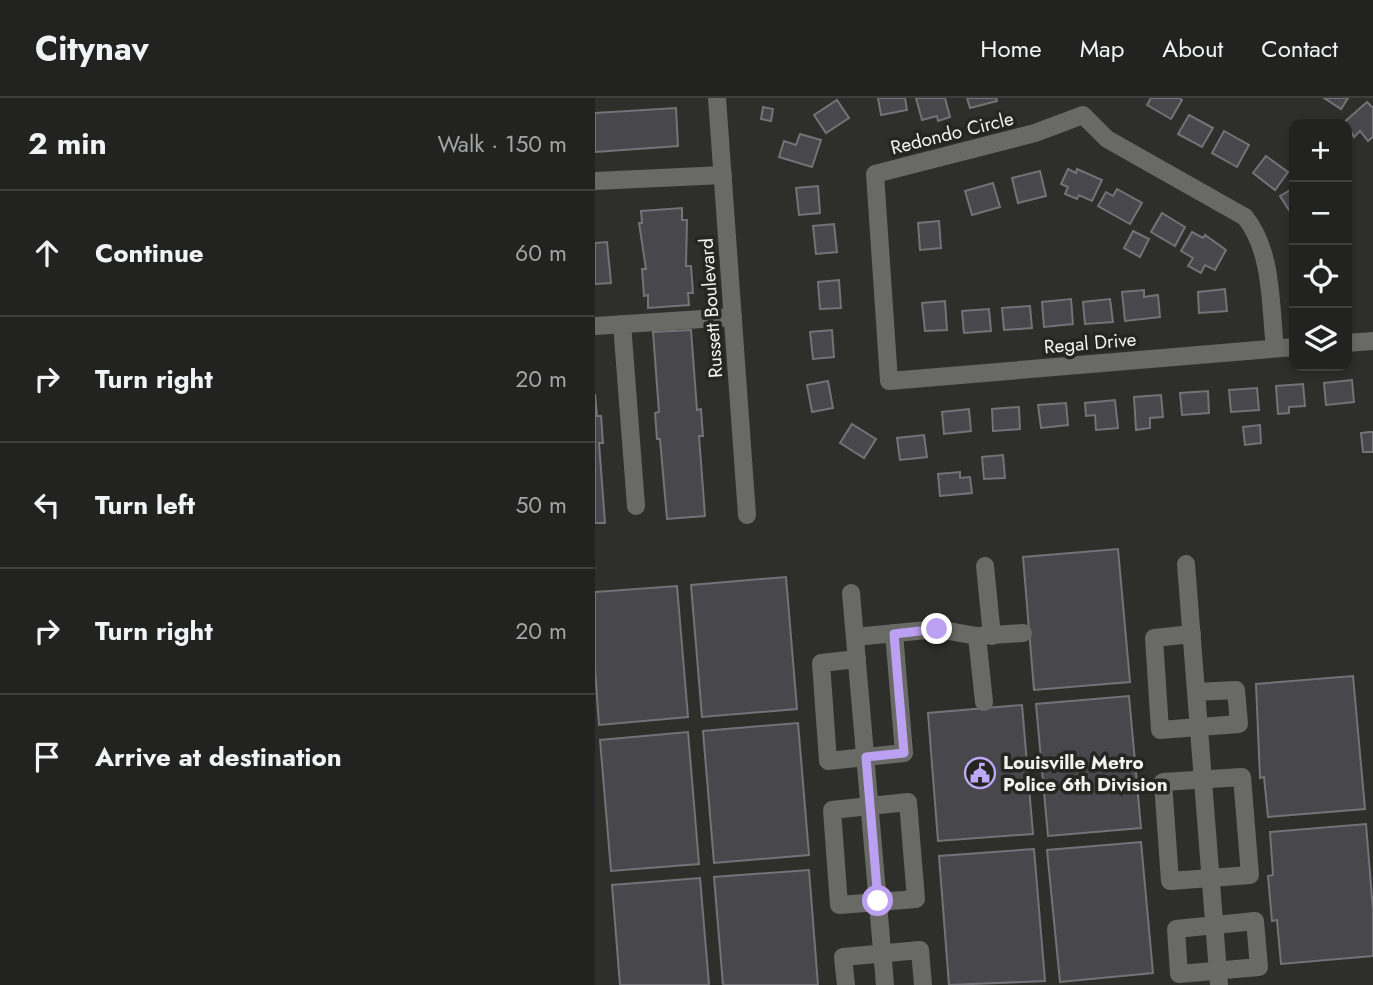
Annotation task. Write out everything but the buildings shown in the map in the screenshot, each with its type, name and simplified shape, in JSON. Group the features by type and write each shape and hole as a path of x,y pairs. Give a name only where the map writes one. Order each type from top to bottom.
{"street":[{"name":"Russett Boulevard","path":"717,98 747,515"},
{"name":"Redondo Circle","path":"889,381 875,174 1035,133 1083,115 1107,139 1245,217 1256,230 1265,258 1275,348"},
{"path":"595,181 723,175"},
{"path":"595,326 733,317"},
{"path":"622,324 636,506"},
{"path":"1352,343 1373,341"},
{"name":"Regal Drive","path":"889,381 1289,347"},
{"path":"1186,565 1219,979"},
{"path":"983,702 985,566"},
{"path":"852,593 885,985"},
{"path":"855,637 937,629 985,636 1023,633"},
{"path":"857,659 821,663 828,761 904,753 894,634"},
{"path":"1192,634 1154,638 1160,730 1239,724 1236,690 1196,692"},
{"path":"1242,777 1250,875 1211,878 1170,881 1163,782 1242,777"},
{"path":"908,802 916,899 839,905 832,810 870,806 908,802"},
{"path":"1255,921 1259,967 1219,979 1179,974 1176,929 1255,921"},
{"path":"846,985 843,957 921,950 923,985"}],"place":[{"name":"Louisville Metro Police 6th Division","path":"980,773"}],"route":[{"path":"878,901 866,757 904,753 894,634 937,629"}]}
